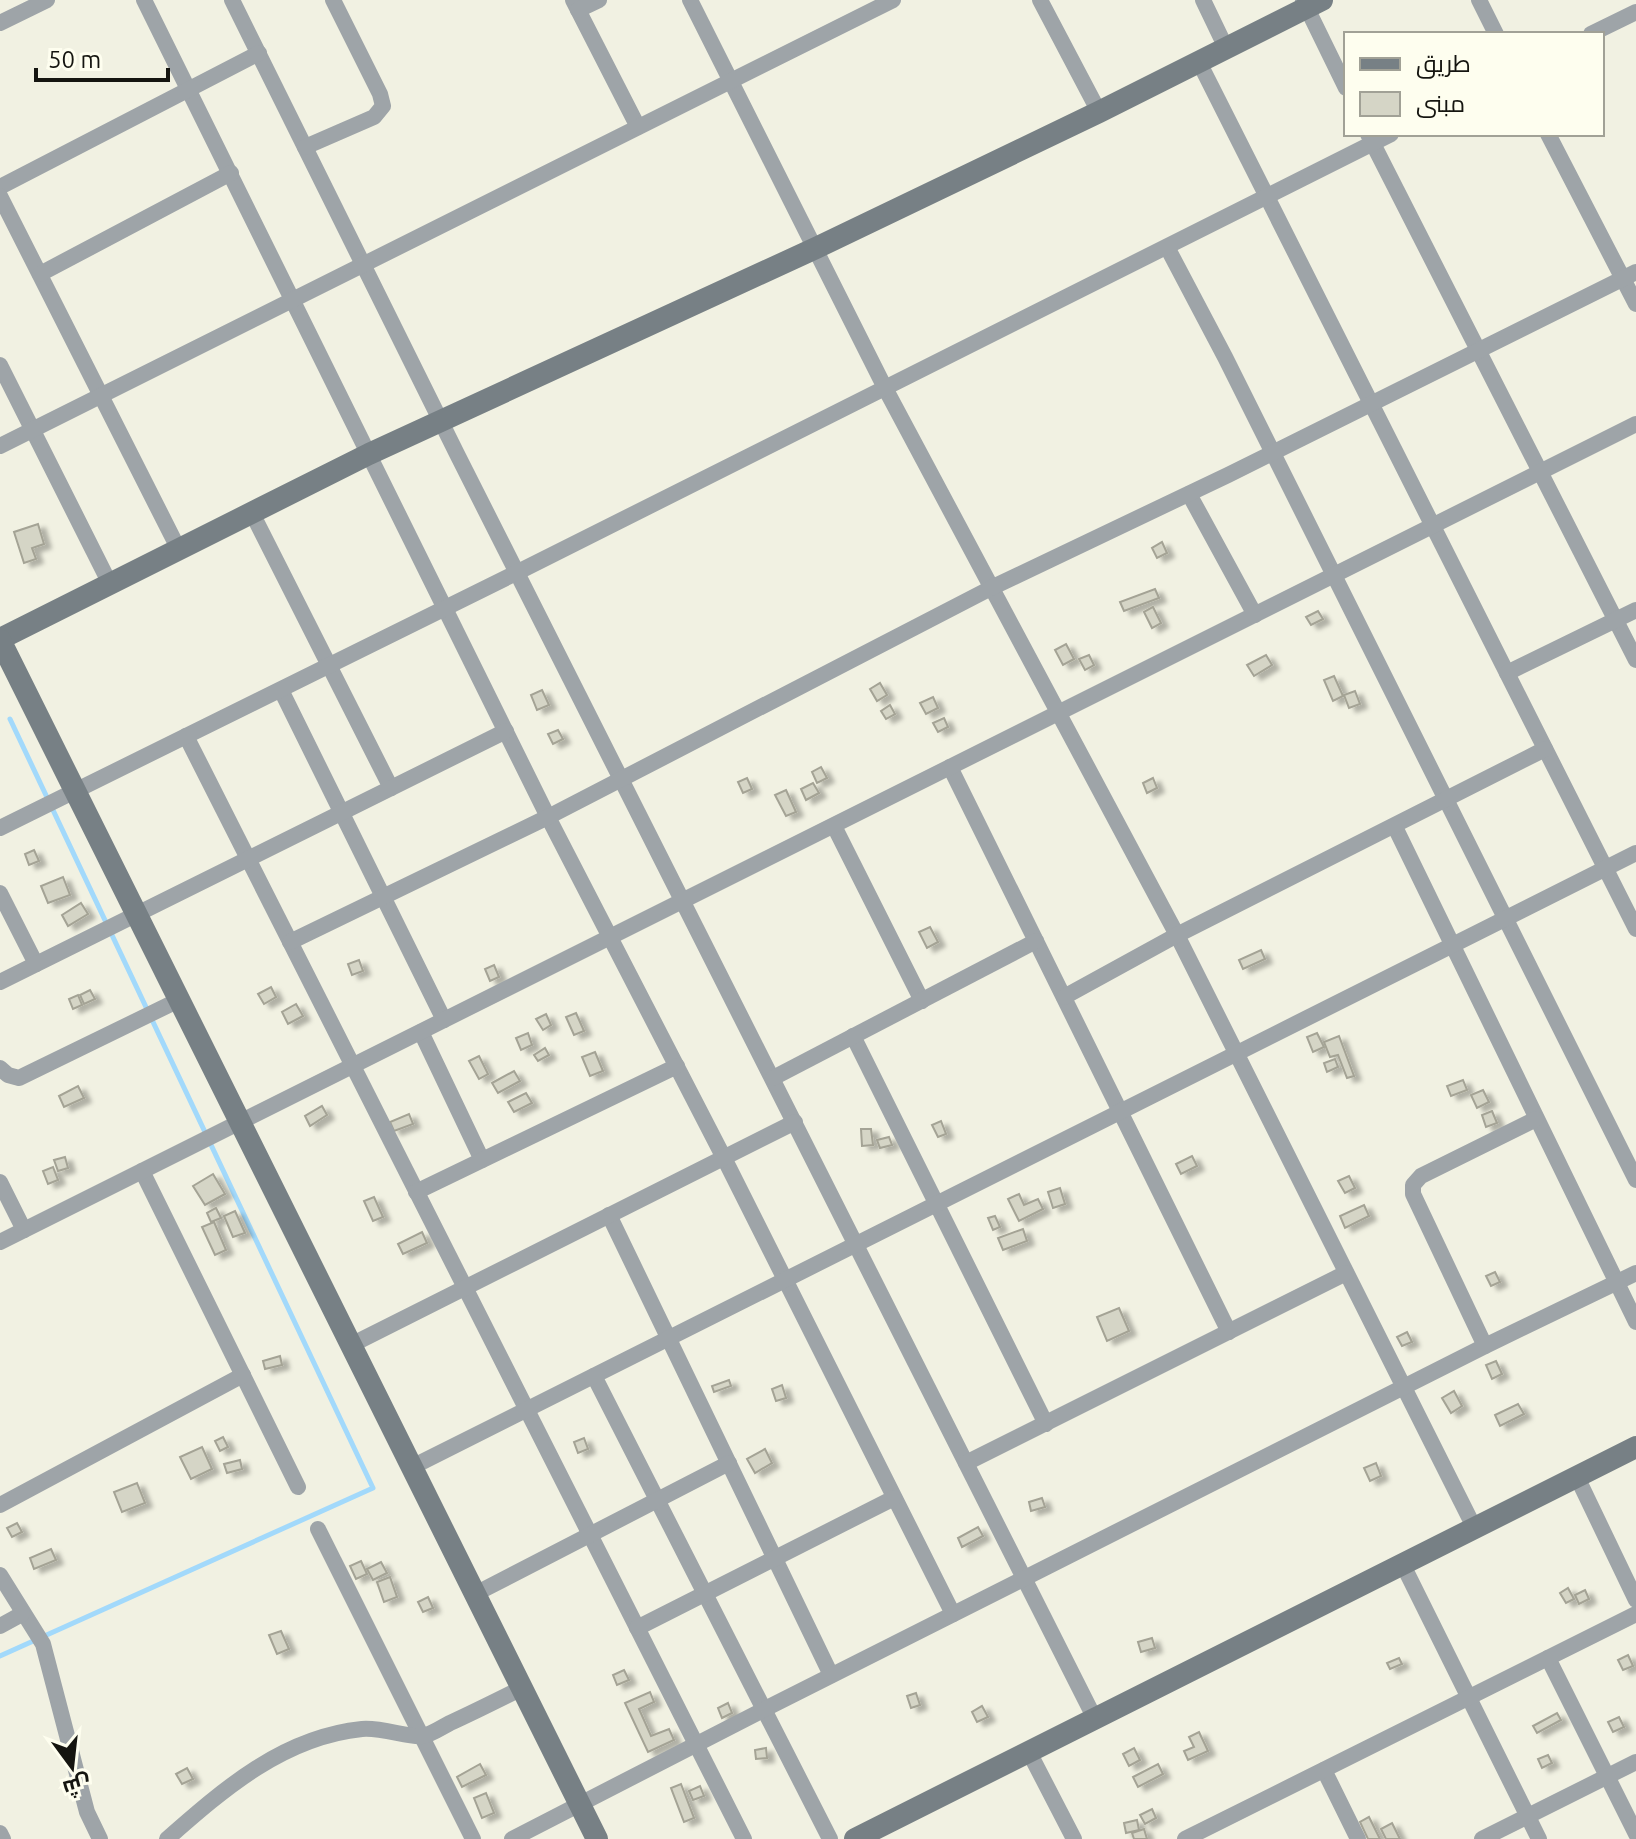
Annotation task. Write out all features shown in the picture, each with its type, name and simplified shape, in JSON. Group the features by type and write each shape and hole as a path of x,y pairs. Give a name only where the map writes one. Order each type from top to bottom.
{"street":[{"path":"0,23 47,0"},
{"path":"144,0 548,817 786,1280 953,1614"},
{"path":"232,0 1095,1719"},
{"path":"305,147 374,117 383,106 380,94 333,0"},
{"path":"599,0 576,5 638,127"},
{"path":"690,0 885,388 1177,935 1474,1527"},
{"path":"0,446 893,0"},
{"path":"1040,0 1099,112"},
{"path":"1203,0 1226,48"},
{"path":"1479,0 1495,32"},
{"path":"597,1839 0,639 369,454 816,248 1099,112 1311,2 1344,83"},
{"path":"1595,32 1636,12"},
{"path":"0,187 259,53"},
{"path":"1199,62 1636,929"},
{"path":"1549,136 1630,275 1636,304"},
{"path":"0,828 1167,247 1370,139 1636,660"},
{"path":"40,274 231,173"},
{"path":"0,196 179,550"},
{"path":"1167,247 1335,575 1636,1180"},
{"path":"290,942 548,817 993,587 1189,494 1630,275"},
{"path":"0,365 110,584"},
{"path":"0,1242 1636,424"},
{"path":"1189,494 1255,615"},
{"path":"252,513 391,788"},
{"path":"1507,673 1636,610"},
{"path":"281,690 444,1020"},
{"path":"0,982 506,731"},
{"path":"186,736 744,1839"},
{"path":"1064,997 1177,935 1545,749"},
{"path":"950,767 1229,1332"},
{"path":"834,826 922,1001"},
{"path":"1395,827 1636,1322"},
{"path":"412,1467 1636,853"},
{"path":"0,893 36,964"},
{"path":"773,1078 1036,941"},
{"path":"0,1068 8,1075 19,1078 179,1000"},
{"path":"421,1032 482,1160"},
{"path":"853,1036 1046,1424"},
{"path":"416,1192 677,1066"},
{"path":"1485,1346 1413,1194 1413,1185 1421,1176 1536,1119"},
{"path":"351,1345 795,1122"},
{"path":"142,1171 298,1487"},
{"path":"0,1182 24,1230"},
{"path":"609,1215 831,1675"},
{"path":"966,1463 1346,1273"},
{"path":"512,1839 831,1675 1636,1273"},
{"path":"0,1505 243,1375"},
{"path":"594,1376 830,1839"},
{"path":"855,1839 1636,1447"},
{"path":"475,1594 729,1463"},
{"path":"1577,1477 1636,1600"},
{"path":"637,1628 894,1498"},
{"path":"318,1529 473,1839"},
{"path":"1402,1563 1539,1839"},
{"path":"0,1575 43,1644 87,1812 100,1839"},
{"path":"0,1626 22,1614"},
{"path":"1185,1839 1636,1614"},
{"path":"1548,1658 1636,1834"},
{"path":"167,1839 256,1767 301,1743 367,1728 422,1737 522,1688"},
{"path":"1029,1752 1074,1839"},
{"path":"1482,1839 1636,1762"},
{"path":"1324,1770 1358,1839"},
{"path":"0,1833 3,1839"}],"building":[{"path":"38,524 44,544 32,548 36,559 24,563 14,532"},
{"path":"1162,542 1167,553 1157,558 1152,548"},
{"path":"1155,589 1159,598 1124,611 1120,602"},
{"path":"1153,607 1161,623 1152,628 1144,612"},
{"path":"1318,611 1323,619 1311,625 1306,617"},
{"path":"1066,644 1074,659 1063,665 1055,650"},
{"path":"1089,655 1094,665 1085,670 1079,659"},
{"path":"1266,655 1272,665 1254,676 1247,665"},
{"path":"1334,676 1343,696 1333,701 1324,680"},
{"path":"880,683 887,695 877,701 870,689"},
{"path":"542,690 549,705 537,710 531,695"},
{"path":"1355,691 1360,704 1349,708 1344,695"},
{"path":"933,697 938,708 926,714 920,703"},
{"path":"890,705 895,714 886,719 881,711"},
{"path":"944,718 948,727 938,732 933,723"},
{"path":"558,730 563,739 553,744 548,734"},
{"path":"821,767 827,778 817,783 812,772"},
{"path":"747,778 752,789 743,793 738,782"},
{"path":"1153,778 1157,788 1147,793 1143,783"},
{"path":"813,783 819,793 806,800 801,789"},
{"path":"786,790 796,812 786,816 775,795"},
{"path":"34,850 39,861 29,865 25,854"},
{"path":"63,877 70,895 48,903 41,886"},
{"path":"81,903 88,914 68,926 62,915"},
{"path":"930,927 938,942 927,948 919,932"},
{"path":"1261,950 1265,959 1243,969 1239,960"},
{"path":"359,960 363,971 352,975 348,964"},
{"path":"494,965 499,977 490,981 485,969"},
{"path":"271,987 276,997 264,1004 258,994"},
{"path":"90,990 95,999 84,1004 80,995"},
{"path":"78,995 82,1005 73,1009 69,999"},
{"path":"296,1004 303,1016 288,1024 282,1012"},
{"path":"576,1013 584,1031 574,1035 566,1017"},
{"path":"546,1014 551,1025 543,1030 536,1019"},
{"path":"528,1033 532,1045 521,1050 516,1038"},
{"path":"1317,1033 1324,1047 1313,1052 1307,1037"},
{"path":"1339,1036 1354,1076 1347,1078 1338,1055 1330,1057 1324,1042"},
{"path":"545,1048 549,1055 538,1061 534,1055"},
{"path":"595,1052 603,1071 590,1076 582,1057"},
{"path":"479,1056 488,1074 479,1079 469,1061"},
{"path":"1335,1059 1338,1067 1327,1072 1324,1063"},
{"path":"514,1071 520,1081 498,1093 492,1083"},
{"path":"1463,1080 1467,1090 1451,1096 1447,1086"},
{"path":"78,1086 84,1098 64,1107 59,1096"},
{"path":"1483,1090 1489,1102 1477,1108 1471,1095"},
{"path":"526,1093 532,1103 514,1112 508,1102"},
{"path":"322,1106 327,1115 310,1126 305,1116"},
{"path":"1492,1111 1497,1123 1486,1127 1482,1115"},
{"path":"409,1114 413,1124 394,1131 390,1122"},
{"path":"941,1121 946,1134 938,1137 932,1125"},
{"path":"861,1129 871,1129 873,1145 862,1146"},
{"path":"889,1137 892,1145 880,1148 877,1140"},
{"path":"1192,1156 1197,1166 1181,1174 1176,1164"},
{"path":"65,1157 68,1168 58,1171 54,1160"},
{"path":"53,1167 58,1180 48,1184 43,1171"},
{"path":"213,1174 225,1194 205,1205 193,1186"},
{"path":"1349,1176 1355,1188 1345,1193 1338,1181"},
{"path":"1060,1188 1065,1204 1053,1208 1048,1192"},
{"path":"1019,1194 1024,1205 1038,1199 1043,1209 1019,1221 1008,1199"},
{"path":"374,1197 383,1217 373,1221 364,1201"},
{"path":"1364,1205 1369,1216 1345,1228 1340,1216"},
{"path":"216,1208 221,1218 211,1222 207,1213"},
{"path":"235,1211 245,1233 233,1237 224,1216"},
{"path":"995,1216 1000,1227 993,1230 988,1218"},
{"path":"214,1222 226,1250 215,1255 202,1227"},
{"path":"1023,1229 1027,1241 1003,1250 998,1238"},
{"path":"422,1232 427,1243 403,1254 398,1244"},
{"path":"1495,1272 1500,1282 1491,1286 1486,1276"},
{"path":"1119,1308 1129,1331 1107,1341 1097,1317"},
{"path":"1407,1332 1412,1342 1402,1346 1397,1337"},
{"path":"280,1356 282,1365 265,1369 263,1361"},
{"path":"1496,1361 1502,1374 1492,1379 1486,1365"},
{"path":"729,1380 731,1386 714,1392 712,1386"},
{"path":"782,1385 786,1398 776,1401 772,1389"},
{"path":"1454,1391 1462,1406 1451,1413 1442,1398"},
{"path":"1518,1404 1524,1414 1500,1426 1495,1415"},
{"path":"223,1437 228,1447 220,1451 215,1441"},
{"path":"584,1438 588,1449 578,1453 574,1442"},
{"path":"202,1447 212,1469 191,1479 180,1457"},
{"path":"765,1449 772,1463 755,1473 747,1459"},
{"path":"240,1460 242,1469 227,1473 224,1464"},
{"path":"1376,1463 1381,1476 1370,1481 1364,1468"},
{"path":"137,1483 145,1503 122,1512 114,1492"},
{"path":"1042,1498 1045,1507 1031,1511 1029,1502"},
{"path":"17,1523 22,1532 12,1537 7,1528"},
{"path":"978,1527 983,1536 962,1547 958,1538"},
{"path":"51,1549 56,1560 34,1569 30,1558"},
{"path":"361,1561 367,1574 356,1579 350,1566"},
{"path":"381,1562 387,1573 373,1580 367,1569"},
{"path":"390,1577 397,1597 384,1602 377,1582"},
{"path":"1568,1588 1574,1599 1566,1603 1560,1593"},
{"path":"1585,1590 1589,1599 1579,1604 1575,1595"},
{"path":"428,1597 433,1608 423,1612 418,1602"},
{"path":"281,1631 289,1649 277,1654 269,1635"},
{"path":"1152,1638 1155,1648 1141,1652 1138,1642"},
{"path":"1628,1655 1633,1666 1623,1670 1618,1660"},
{"path":"1399,1658 1402,1664 1390,1669 1387,1663"},
{"path":"624,1670 629,1680 617,1685 613,1675"},
{"path":"650,1692 654,1702 639,1709 651,1736 669,1729 674,1740 648,1752 625,1703"},
{"path":"916,1693 920,1705 911,1708 907,1696"},
{"path":"728,1703 732,1713 722,1718 718,1708"},
{"path":"982,1706 988,1717 977,1722 972,1712"},
{"path":"1557,1713 1561,1720 1537,1733 1533,1726"},
{"path":"1619,1717 1624,1727 1613,1732 1608,1722"},
{"path":"1199,1732 1208,1751 1188,1760 1184,1751 1194,1747 1189,1737"},
{"path":"766,1748 767,1758 756,1759 755,1750"},
{"path":"1134,1748 1140,1760 1129,1766 1123,1754"},
{"path":"1548,1755 1552,1763 1542,1768 1538,1759"},
{"path":"480,1764 486,1775 462,1787 457,1777"},
{"path":"1158,1764 1163,1774 1138,1787 1133,1777"},
{"path":"187,1768 193,1779 182,1784 176,1774"},
{"path":"681,1784 694,1818 684,1822 671,1788"},
{"path":"700,1786 704,1796 693,1800 689,1791"},
{"path":"486,1793 494,1813 482,1818 474,1798"},
{"path":"1152,1809 1156,1818 1145,1824 1140,1815"},
{"path":"1369,1817 1380,1839 1368,1839 1360,1822"},
{"path":"1137,1820 1139,1830 1126,1833 1124,1823"},
{"path":"1392,1823 1400,1839 1386,1839 1381,1829"},
{"path":"1144,1829 1147,1839 1134,1839 1132,1833"}],"waterway":[{"path":"0,1656 373,1488 10,719"}]}
